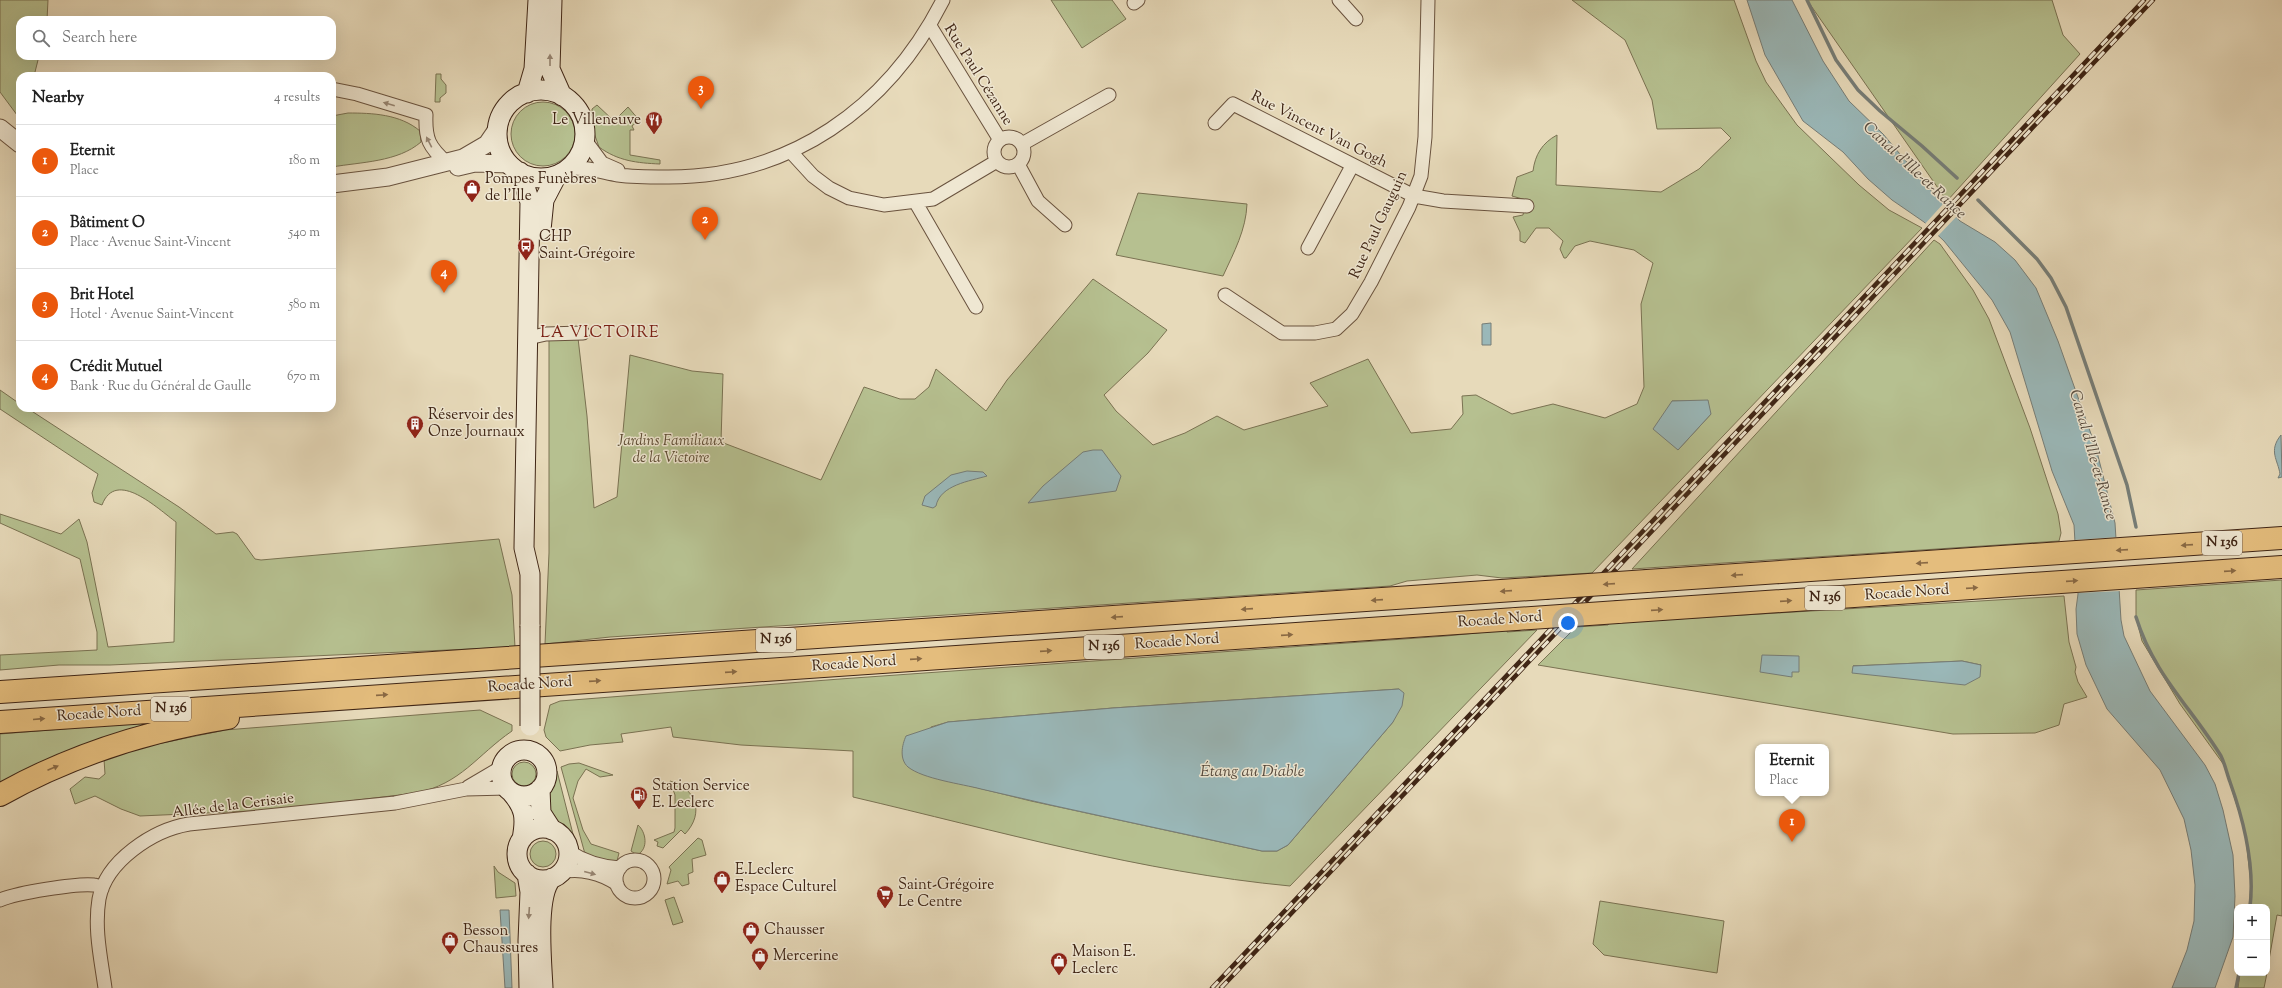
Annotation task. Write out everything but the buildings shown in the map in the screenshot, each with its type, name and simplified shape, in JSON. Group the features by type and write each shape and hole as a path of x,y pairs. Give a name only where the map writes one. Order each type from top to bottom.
{"highway":[{"name":"Rocade Nord","path":"2,691 2282,538"},
{"name":"Rocade Nord","path":"0,722 2282,567"},
{"path":"0,795 42,772 134,738 202,722 239,716 327,709 343,698"}],"main road":[{"path":"527,93 534,69 538,0"},
{"path":"552,0 550,69 552,77 562,96"},
{"path":"530,574 524,548 530,202 515,168 498,144 498,128 508,106 527,93 545,90 562,96 580,113 584,125 585,140 579,156 562,172 546,196 542,214 536,547 530,574 530,726 538,755 543,761 547,772 540,789 541,813 552,830 562,837 568,851 568,862 547,885 543,902 543,988"},
{"path":"515,168 538,178 562,172"},
{"path":"515,752 530,726"},
{"path":"538,755 527,750 515,752 509,756 502,767 501,774 509,790 521,805 525,814 518,857 521,867 527,874 539,879 557,875"},
{"path":"509,790 526,796 540,789"},
{"path":"522,839 538,829 552,830"},
{"path":"527,874 530,892 528,927 529,988"}],"street":[{"path":"562,172 576,168 619,175 645,177 688,176 723,172 756,164 791,152 826,133 864,105 907,60 930,26 943,0"},
{"path":"1339,0 1356,20"},
{"name":"Rue Paul Gauguin","path":"1225,295 1282,333 1314,333 1336,329 1352,314 1372,282 1414,196 1422,176 1425,137 1428,0"},
{"name":"Rue Paul Cézanne","path":"930,26 1000,140"},
{"path":"336,91 357,94 426,115 426,137 433,149 447,163"},
{"path":"1022,144 1109,95"},
{"name":"Rue Vincent Van Gogh","path":"1215,123 1233,104 1352,166 1414,196 1443,201 1527,206"},
{"path":"0,128 16,141"},
{"path":"336,184 388,177 464,158 487,144 498,128"},
{"path":"1008,137 1016,138 1022,144 1024,151 1023,158 1018,164 1011,167 1003,166 997,161 994,154 996,146 1000,140 1008,137"},
{"path":"585,140 602,162 614,169 645,177"},
{"path":"791,152 813,176 830,188 849,198 884,205 916,203 932,199 997,161"},
{"path":"336,190 389,183 475,163 515,168"},
{"path":"1018,164 1038,201 1065,225"},
{"path":"1308,248 1352,166"},
{"path":"916,203 976,307"},
{"path":"541,335 583,333"},
{"name":"Allée de la Cerisaie","path":"466,789 502,767"},
{"name":"Allée de la Cerisaie","path":"105,988 98,933 98,905 102,889 123,859 136,847 158,833 178,826 395,803 466,789 509,790"},
{"path":"568,851 581,859 620,868"},
{"path":"557,875 581,870 606,877 617,884 626,895 636,898 646,894 653,884 653,873 650,868 642,862 630,861 620,868 617,873 617,884"},
{"path":"0,900 25,893 79,886 96,885 102,889"}],"green space":[{"path":"0,0 48,0 47,16 16,16 16,60 38,60 35,72 16,72 16,114 0,92"},
{"path":"1051,0 1112,0 1126,19 1082,48"},
{"name":"Jardins Familiaux de la Victoire","path":"1572,0 1734,0 1756,61 1766,82 1797,125 1859,185 1889,210 1922,228 1592,573 1502,578 1477,575 1407,581 1390,586 610,637 545,644 549,553 549,339 578,338 587,416 594,508 617,497 630,355 692,371 723,374 721,442 821,480 864,387 900,399 915,399 929,387 936,369 986,411 1007,380 1093,279 1167,330 1148,353 1104,395 1116,411 1153,445 1185,433 1217,416 1244,430 1328,406 1310,383 1368,359 1411,433 1451,429 1463,414 1462,396 1476,395 1512,414 1553,404 1605,418 1637,404 1644,387 1641,304 1653,263 1634,250 1590,241 1575,246 1566,258 1564,258 1560,249 1563,241 1549,228 1536,228 1525,243 1520,241 1520,232 1513,217 1523,215 1526,200 1512,196 1517,177 1533,171 1535,160 1540,150 1547,142 1557,135 1556,185 1661,192 1699,169 1731,138 1721,128 1657,129 1652,100 1625,40","holes":["1672,401 1689,401 1711,414 1678,450"]},
{"path":"1807,0 2052,0 2063,35 2080,54 1947,201"},
{"path":"436,74 441,74 441,79 446,85 446,93 440,98 440,102 435,102"},
{"path":"543,102 561,108 569,116 575,134 569,152 561,160 543,166 525,160 517,152 511,134 517,116 525,108"},
{"path":"597,105 614,121 628,107 639,120 632,126 634,130 630,130 630,155 660,160 660,164 628,160 606,152 599,147 593,130 592,109"},
{"path":"348,113 367,113 395,118 412,125 420,131 421,142 412,149 401,154 379,160 336,166 336,115"},
{"path":"1138,193 1247,204 1242,232 1223,276 1116,255"},
{"path":"1934,240 1940,244 1973,290 1989,319 2030,428 2058,514 2061,533 2059,541 1632,569"},
{"path":"0,390 16,401 16,412 33,412 179,507 216,534 233,532 237,534 255,559 261,560 499,539 512,595 515,647 110,665 59,665 0,670 0,655 97,650 97,632 80,559 0,523 0,514 61,534 79,519 87,542 108,647 174,642 176,522 148,501 127,491 117,490 108,495 102,505 94,502 92,493 98,474 0,409"},
{"path":"2282,580 2282,916 2277,915 2270,954 2270,904 2249,904 2251,884 2245,831 2224,765 2180,704 2142,641 2136,617 2136,590"},
{"path":"2064,596 2069,642 2076,667 2075,672 2078,682 2087,697 2064,704 2059,725 2035,733 1953,734 1538,665 1576,627 1608,625 1609,623","holes":["1962,661 1981,665 1853,666"]},
{"path":"1507,630 1507,632 1537,630 1290,886 1235,880 1125,861 853,797 853,751 741,745 673,737 671,727 621,734 623,742 590,745 560,751 546,737 544,730 550,705 560,701 840,679 1446,636","holes":["1399,689 1393,722 1288,845 1277,851 1262,851 1031,801 926,775 931,727 948,722 1113,708"]},
{"path":"480,710 512,725 512,731 457,776 432,789 416,793 274,810 140,816 121,809 95,796 75,804 70,789 85,777 99,779 105,774 104,759 128,750 225,730"},
{"path":"150,723 0,788 0,734"},
{"path":"524,762 533,765 536,774 533,783 524,786 515,783 512,774 515,765"},
{"path":"579,763 613,775 600,777 586,769 578,781 573,798 583,830 591,844 619,853 617,861 609,861 585,854 561,767"},
{"path":"557,771 577,850 574,849 567,833 554,823 545,793"},
{"path":"670,781 679,784 686,789 695,802 696,810 695,818 685,834 681,830 663,848 657,846 658,842 654,840 674,832 675,828 675,795"},
{"path":"638,825 643,832 645,845 641,852 637,855 631,851"},
{"path":"698,838 702,840 706,855 692,859 693,872 688,874 689,884 682,886 678,881 667,884 671,870 669,867"},
{"path":"543,841 552,845 556,854 552,863 543,867 534,863 530,854 534,845"},
{"path":"494,866 498,872 515,883 516,896 496,898"},
{"path":"674,897 683,922 673,925 665,900"},
{"path":"1600,901 1724,921 1717,973 1604,955 1593,944"},
{"path":"2240,976 2266,976 2264,988 2238,988"}],"water":[{"name":"Canal d'Ille-et-Rance","path":"1747,0 1792,0 1823,61 1849,101 1883,134 1939,200 1960,221 1995,242 2015,260 2036,288 2058,341 2096,448 2115,523 2121,620 2124,636 2150,691 2205,765 2215,784 2223,810 2233,855 2235,896 2233,937 2215,988 2172,988 2187,950 2194,921 2195,885 2191,850 2184,819 2160,770 2107,709 2086,665 2077,634 2076,609 2078,594 2074,525 2052,471 2010,332 1992,300 1944,241 1924,222 1892,200 1868,179 1843,152 1803,121 1765,55"},
{"path":"1491,323 1491,345 1482,345 1482,324"},
{"path":"1708,400 1711,414 1678,450 1653,429 1672,401"},
{"path":"2281,435 2282,477 2278,478 2280,474 2274,451 2277,441"},
{"path":"1102,450 1121,476 1116,491 1028,503 1043,486 1083,452"},
{"path":"967,471 983,472 987,476 964,482 949,489 943,493 936,506 933,508 922,505 925,496 951,475"},
{"path":"1762,655 1799,656 1799,672 1792,672 1792,677 1760,672"},
{"path":"1962,661 1981,665 1980,677 1965,685 1852,673 1853,666"},
{"name":"Étang au Diable","path":"1399,689 1404,693 1402,706 1393,722 1288,845 1277,851 1262,851 943,781 923,775 908,767 902,756 903,744 906,736 948,722 1113,708"},
{"path":"500,910 509,910 512,988 505,988"}],"pier":[{"path":"1944,203 1957,216 1937,237 1924,225"},
{"path":"2118,537 2121,591 2076,593 2074,540"}],"waterway":[{"path":"1807,0 1836,60 1858,90 1957,178"},
{"path":"1978,200 2037,259 2051,278 2066,307 2127,485 2136,527"},
{"path":"2136,617 2144,638 2163,674 2221,756 2240,812 2247,843 2251,875 2250,904"},
{"path":"2236,988 2238,976"}],"railway":[{"path":"1212,988 2144,0"},
{"path":"1221,988 2153,0"}],"place":[{"name":"Brit Hotel","path":"701,109"},
{"name":"Le Villeneuve","path":"654,135"},
{"name":"Pompes Funèbres de l'Ille","path":"472,203"},
{"name":"Bâtiment O","path":"705,240"},
{"name":"CHP Saint-Grégoire","path":"526,261"},
{"name":"Crédit Mutuel","path":"444,293"},
{"name":"Réservoir des Onze Journaux","path":"415,439"},
{"name":"Station Service E. Leclerc","path":"639,810"},
{"name":"Eternit","path":"1792,842"},
{"name":"E.Leclerc Espace Culturel","path":"722,894"},
{"name":"Saint-Grégoire Le Centre","path":"885,909"},
{"name":"Chausser","path":"751,945"},
{"name":"Besson Chaussures","path":"450,955"},
{"name":"Mercerine","path":"760,971"},
{"name":"Maison E. Leclerc","path":"1059,976"}],"district":[{"name":"LA VICTOIRE","path":"600,333"}]}
